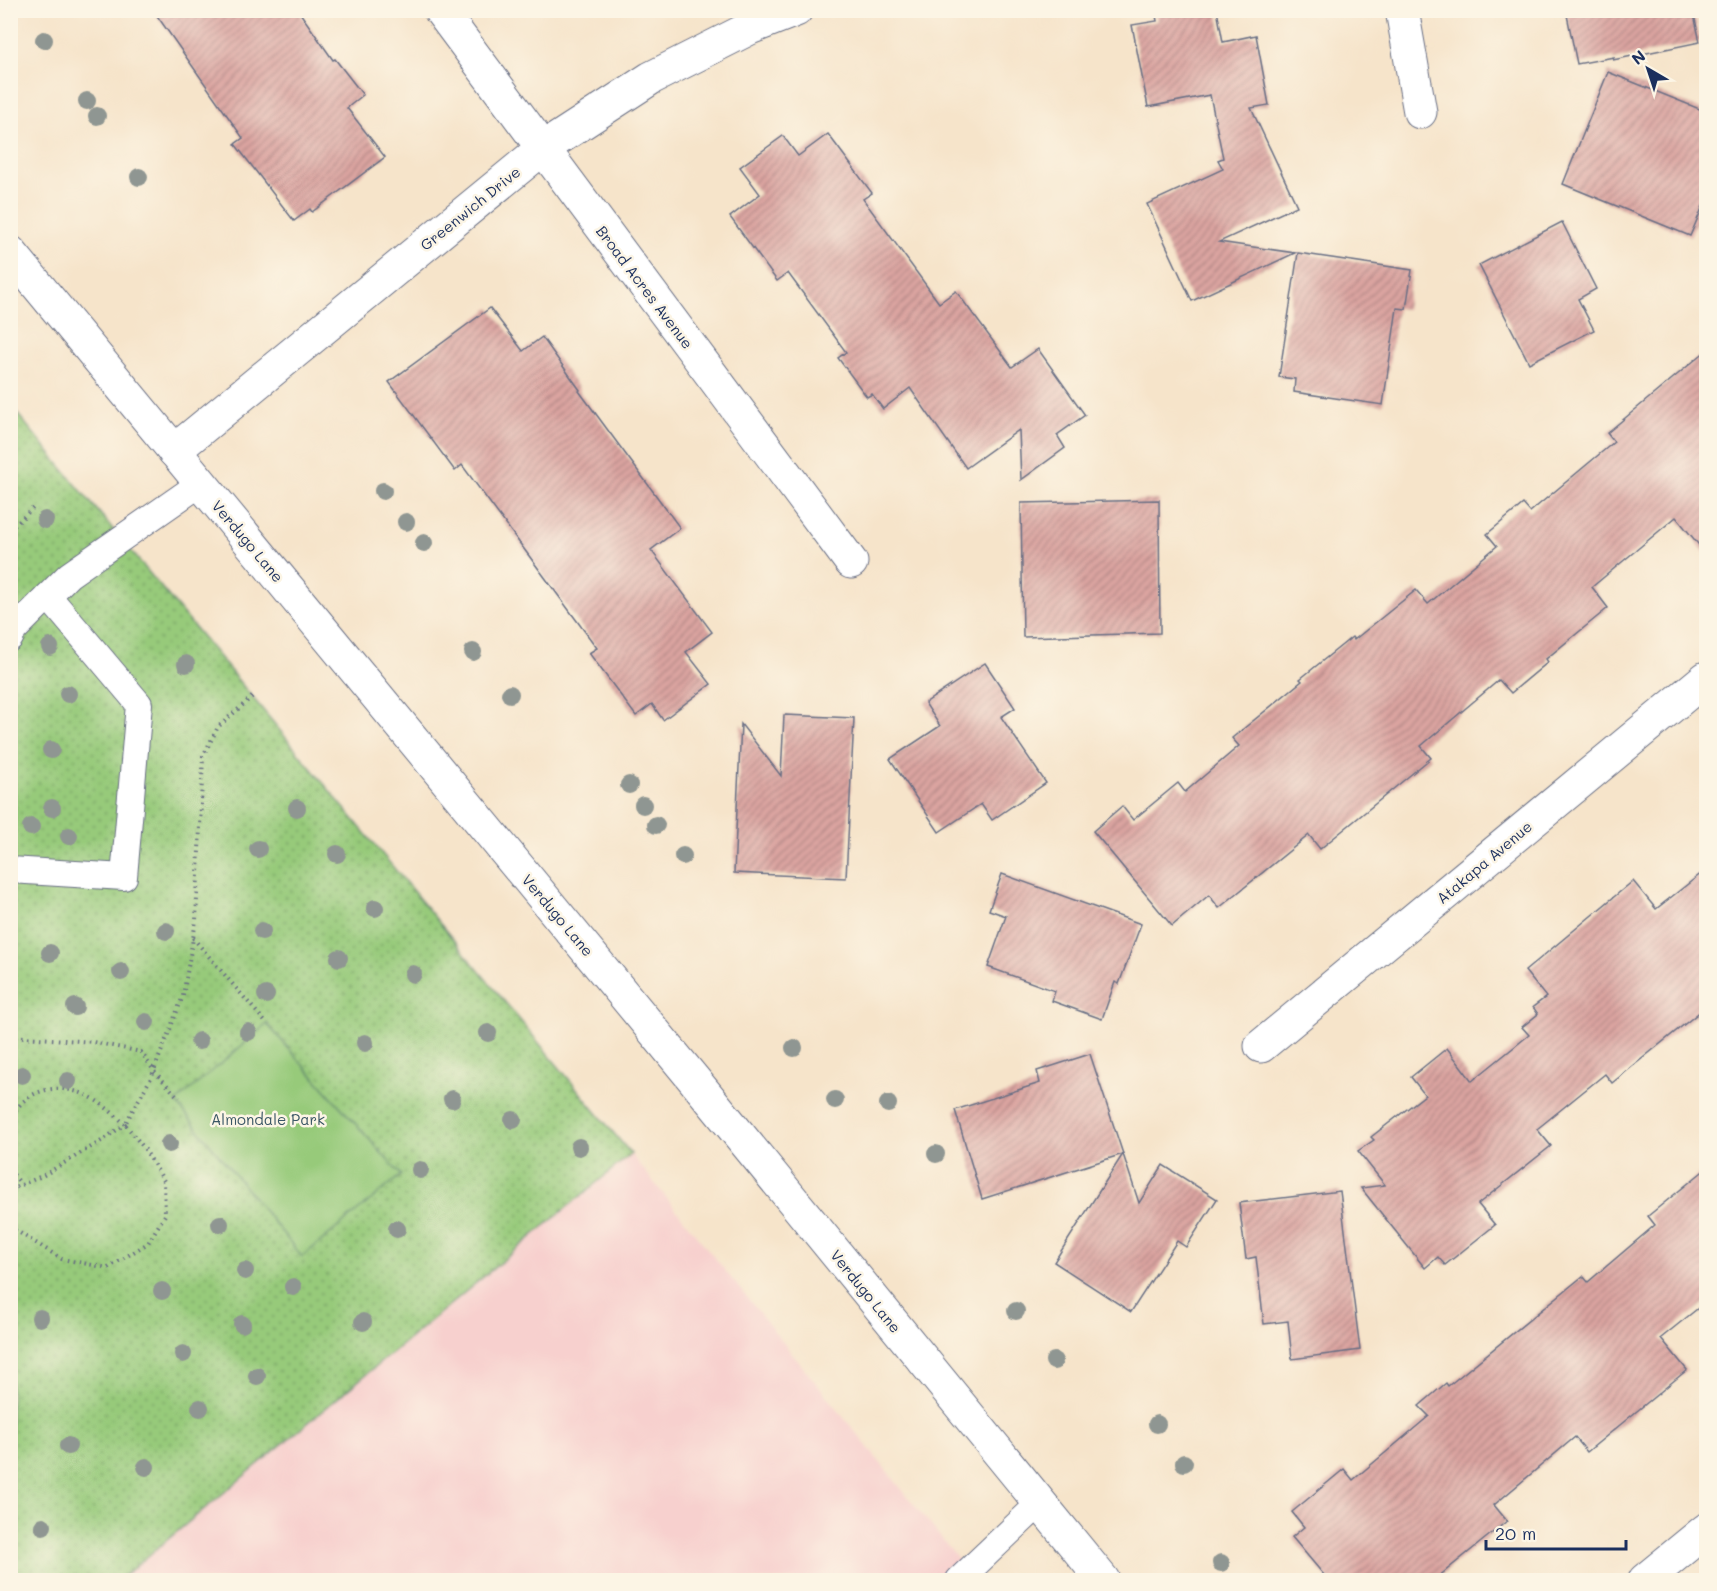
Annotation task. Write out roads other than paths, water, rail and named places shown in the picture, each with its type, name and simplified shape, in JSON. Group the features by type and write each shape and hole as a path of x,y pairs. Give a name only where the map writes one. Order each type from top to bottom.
{"street":[{"name":"Broad Acres Avenue","path":"440,10 850,562"},
{"name":"Greenwich Drive","path":"174,451 542,148 651,78 750,28 796,10"},
{"path":"1402,10 1420,112"},
{"name":"Verdugo Lane","path":"10,252 1103,1581"},
{"name":"Atakapa Avenue","path":"1262,1046 1707,678"},
{"path":"1645,1581 1707,1530"}],"lane":[{"path":"10,638 14,630 69,575 201,483"},
{"path":"10,870 124,877 139,705 48,596"},
{"path":"959,1581 1040,1503"}],"park label":[{"name":"Almondale Park","path":"268,1119"}]}
